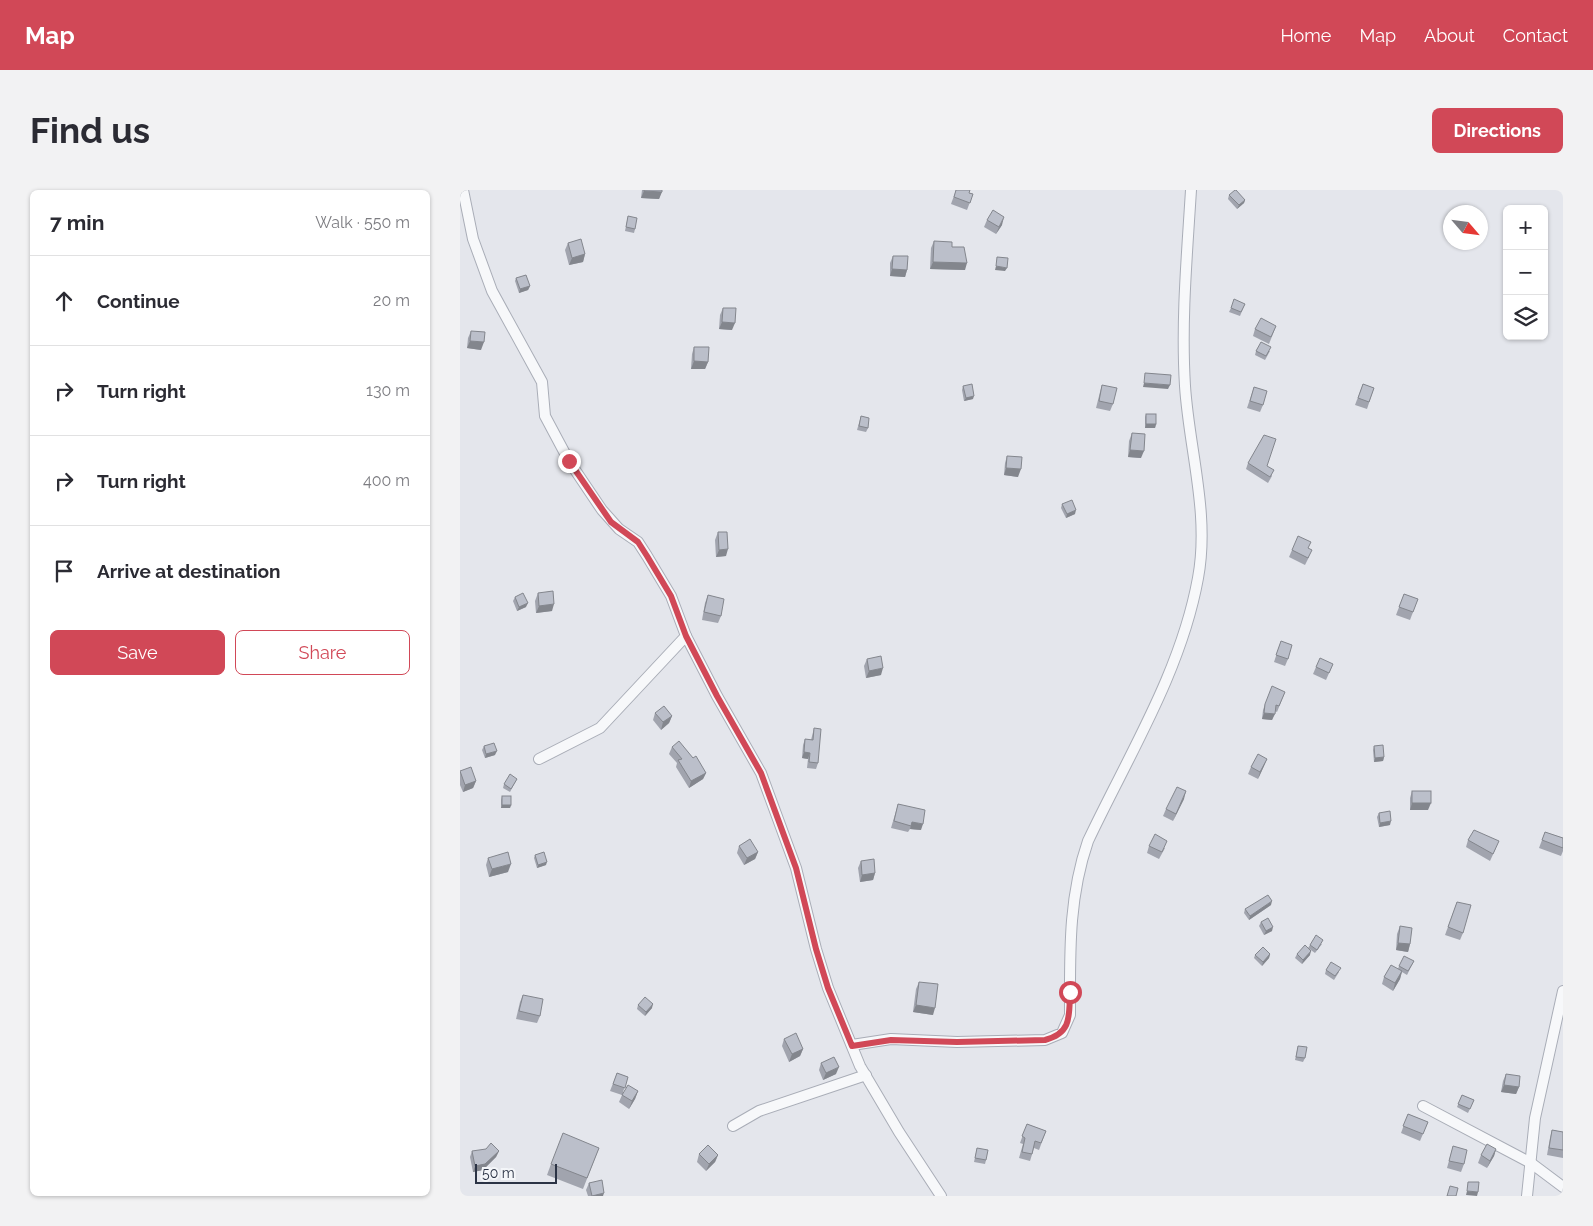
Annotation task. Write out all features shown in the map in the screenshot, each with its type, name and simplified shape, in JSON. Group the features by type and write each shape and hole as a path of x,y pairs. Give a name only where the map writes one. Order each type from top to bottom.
{"street":[{"path":"463,190 473,239 492,292 542,382 543,406 551,427 569,461 602,510 618,529 638,542 647,556 671,596 686,636 761,773 796,868 816,949 828,988 852,1046 898,1132 941,1196"},
{"path":"852,1046 891,1040 976,1042 1045,1040 1062,1033 1067,1024 1070,1015 1074,890 1080,863 1088,841 1175,660 1189,619 1198,576 1201,545 1199,500 1185,388 1184,337 1191,190"},
{"path":"539,759 600,728 686,636"},
{"path":"1527,1196 1534,1118 1563,991"},
{"path":"734,1126 759,1111 866,1075"},
{"path":"1423,1106 1531,1163 1563,1187"}],"building":[{"path":"662,190 662,192 644,191"},
{"path":"956,190 970,190 969,193 973,194 970,203 954,197"},
{"path":"1235,190 1245,200 1239,205 1229,195"},
{"path":"993,210 1004,217 999,227 987,220"},
{"path":"628,216 637,218 635,229 626,227"},
{"path":"581,239 585,254 572,258 568,243"},
{"path":"934,241 952,242 952,247 964,247 967,263 933,262"},
{"path":"893,256 908,256 907,270 892,269"},
{"path":"997,257 1008,258 1007,268 996,266"},
{"path":"526,275 530,286 520,289 516,278"},
{"path":"1234,299 1245,304 1241,312 1231,308"},
{"path":"723,308 736,308 735,323 722,322"},
{"path":"1261,318 1276,326 1271,337 1255,329"},
{"path":"471,331 485,332 484,342 470,341"},
{"path":"1261,342 1271,347 1266,356 1256,351"},
{"path":"694,347 709,347 708,362 694,361"},
{"path":"1145,373 1171,375 1170,385 1144,383"},
{"path":"972,384 974,396 966,398 963,386"},
{"path":"1363,384 1374,388 1369,402 1358,398"},
{"path":"1102,385 1117,388 1113,404 1099,401"},
{"path":"1254,387 1267,391 1263,405 1250,401"},
{"path":"1146,414 1156,414 1156,424 1146,424"},
{"path":"861,416 869,418 868,428 859,426"},
{"path":"1132,433 1145,434 1144,451 1130,450"},
{"path":"1264,435 1276,439 1267,466 1274,470 1270,477 1248,463"},
{"path":"1007,456 1022,457 1021,469 1006,468"},
{"path":"1072,500 1076,510 1067,514 1062,504"},
{"path":"718,532 727,532 728,549 719,550"},
{"path":"1298,536 1311,542 1308,548 1312,550 1308,558 1292,550"},
{"path":"553,591 554,604 539,606 538,593"},
{"path":"523,593 528,603 519,607 515,597"},
{"path":"1404,594 1418,599 1413,612 1399,607"},
{"path":"708,595 724,599 721,616 704,612"},
{"path":"1281,641 1292,645 1288,659 1276,655"},
{"path":"881,656 883,668 869,671 867,659"},
{"path":"1320,658 1333,664 1329,673 1316,667"},
{"path":"1272,686 1285,692 1279,706 1276,705 1275,714 1264,713 1265,704"},
{"path":"664,706 672,716 663,722 655,713"},
{"path":"814,728 821,729 818,763 809,762 810,753 804,752 805,739 813,740"},
{"path":"679,741 693,758 696,756 706,773 691,781 678,760 682,759 672,747"},
{"path":"494,743 497,751 486,754 484,746"},
{"path":"1383,745 1384,757 1375,758 1374,746"},
{"path":"1258,754 1267,759 1260,772 1251,767"},
{"path":"471,767 476,781 465,785 460,771"},
{"path":"510,774 517,779 511,789 504,784"},
{"path":"1177,787 1186,791 1176,814 1166,809"},
{"path":"1412,791 1431,791 1431,803 1412,803"},
{"path":"502,796 511,796 511,805 502,805"},
{"path":"898,804 925,810 923,824 912,822 911,826 894,821"},
{"path":"1390,811 1391,821 1380,823 1379,813"},
{"path":"1474,830 1499,841 1493,854 1468,840"},
{"path":"1545,832 1563,838 1563,848 1542,840"},
{"path":"1155,834 1167,841 1162,852 1149,846"},
{"path":"750,839 758,852 747,858 739,846"},
{"path":"508,852 511,864 492,869 488,858"},
{"path":"544,852 547,862 538,865 535,855"},
{"path":"874,859 875,873 862,875 861,861"},
{"path":"1268,895 1272,901 1250,916 1245,909"},
{"path":"1457,902 1471,905 1463,933 1448,927"},
{"path":"1268,918 1273,927 1266,931 1261,922"},
{"path":"1400,926 1412,928 1410,944 1398,943"},
{"path":"1316,935 1323,940 1317,950 1310,945"},
{"path":"1305,945 1311,951 1303,960 1297,954"},
{"path":"1263,947 1270,954 1263,962 1255,955"},
{"path":"1404,956 1414,961 1408,971 1399,966"},
{"path":"1331,962 1341,968 1335,976 1326,970"},
{"path":"1391,965 1402,971 1395,983 1384,977"},
{"path":"919,982 938,984 935,1008 916,1005"},
{"path":"523,995 543,999 540,1016 519,1011"},
{"path":"645,997 653,1004 646,1012 638,1005"},
{"path":"796,1033 803,1049 792,1054 784,1039"},
{"path":"1298,1046 1307,1047 1305,1058 1296,1057"},
{"path":"834,1057 839,1067 826,1073 821,1063"},
{"path":"617,1073 628,1077 625,1088 613,1084"},
{"path":"1506,1074 1520,1076 1519,1087 1504,1085"},
{"path":"628,1085 638,1091 632,1101 622,1095"},
{"path":"1462,1095 1474,1100 1470,1109 1458,1104"},
{"path":"1408,1114 1428,1122 1423,1134 1403,1126"},
{"path":"1027,1124 1046,1131 1041,1143 1035,1141 1032,1154 1022,1152 1025,1138 1022,1136"},
{"path":"1552,1130 1563,1132 1563,1150 1549,1148"},
{"path":"563,1133 599,1148 587,1178 551,1164"},
{"path":"491,1143 499,1151 485,1164 475,1166 472,1151 486,1149"},
{"path":"1487,1144 1496,1149 1490,1161 1481,1155"},
{"path":"708,1145 718,1155 709,1164 699,1154"},
{"path":"1453,1146 1467,1150 1464,1164 1449,1161"},
{"path":"977,1148 988,1150 986,1160 975,1158"},
{"path":"602,1180 604,1193 592,1196 589,1183"},
{"path":"1468,1182 1479,1182 1478,1192 1467,1191"},
{"path":"1450,1186 1458,1188 1456,1196 1447,1196"}],"route":[{"path":"569,461 611,522 638,542 647,556 671,596 686,636 717,696 738,729 761,773 796,868 816,949 828,988 852,1046 891,1040 1013,1042 1054,1038 1065,1030 1070,1015 1070,992"}]}
